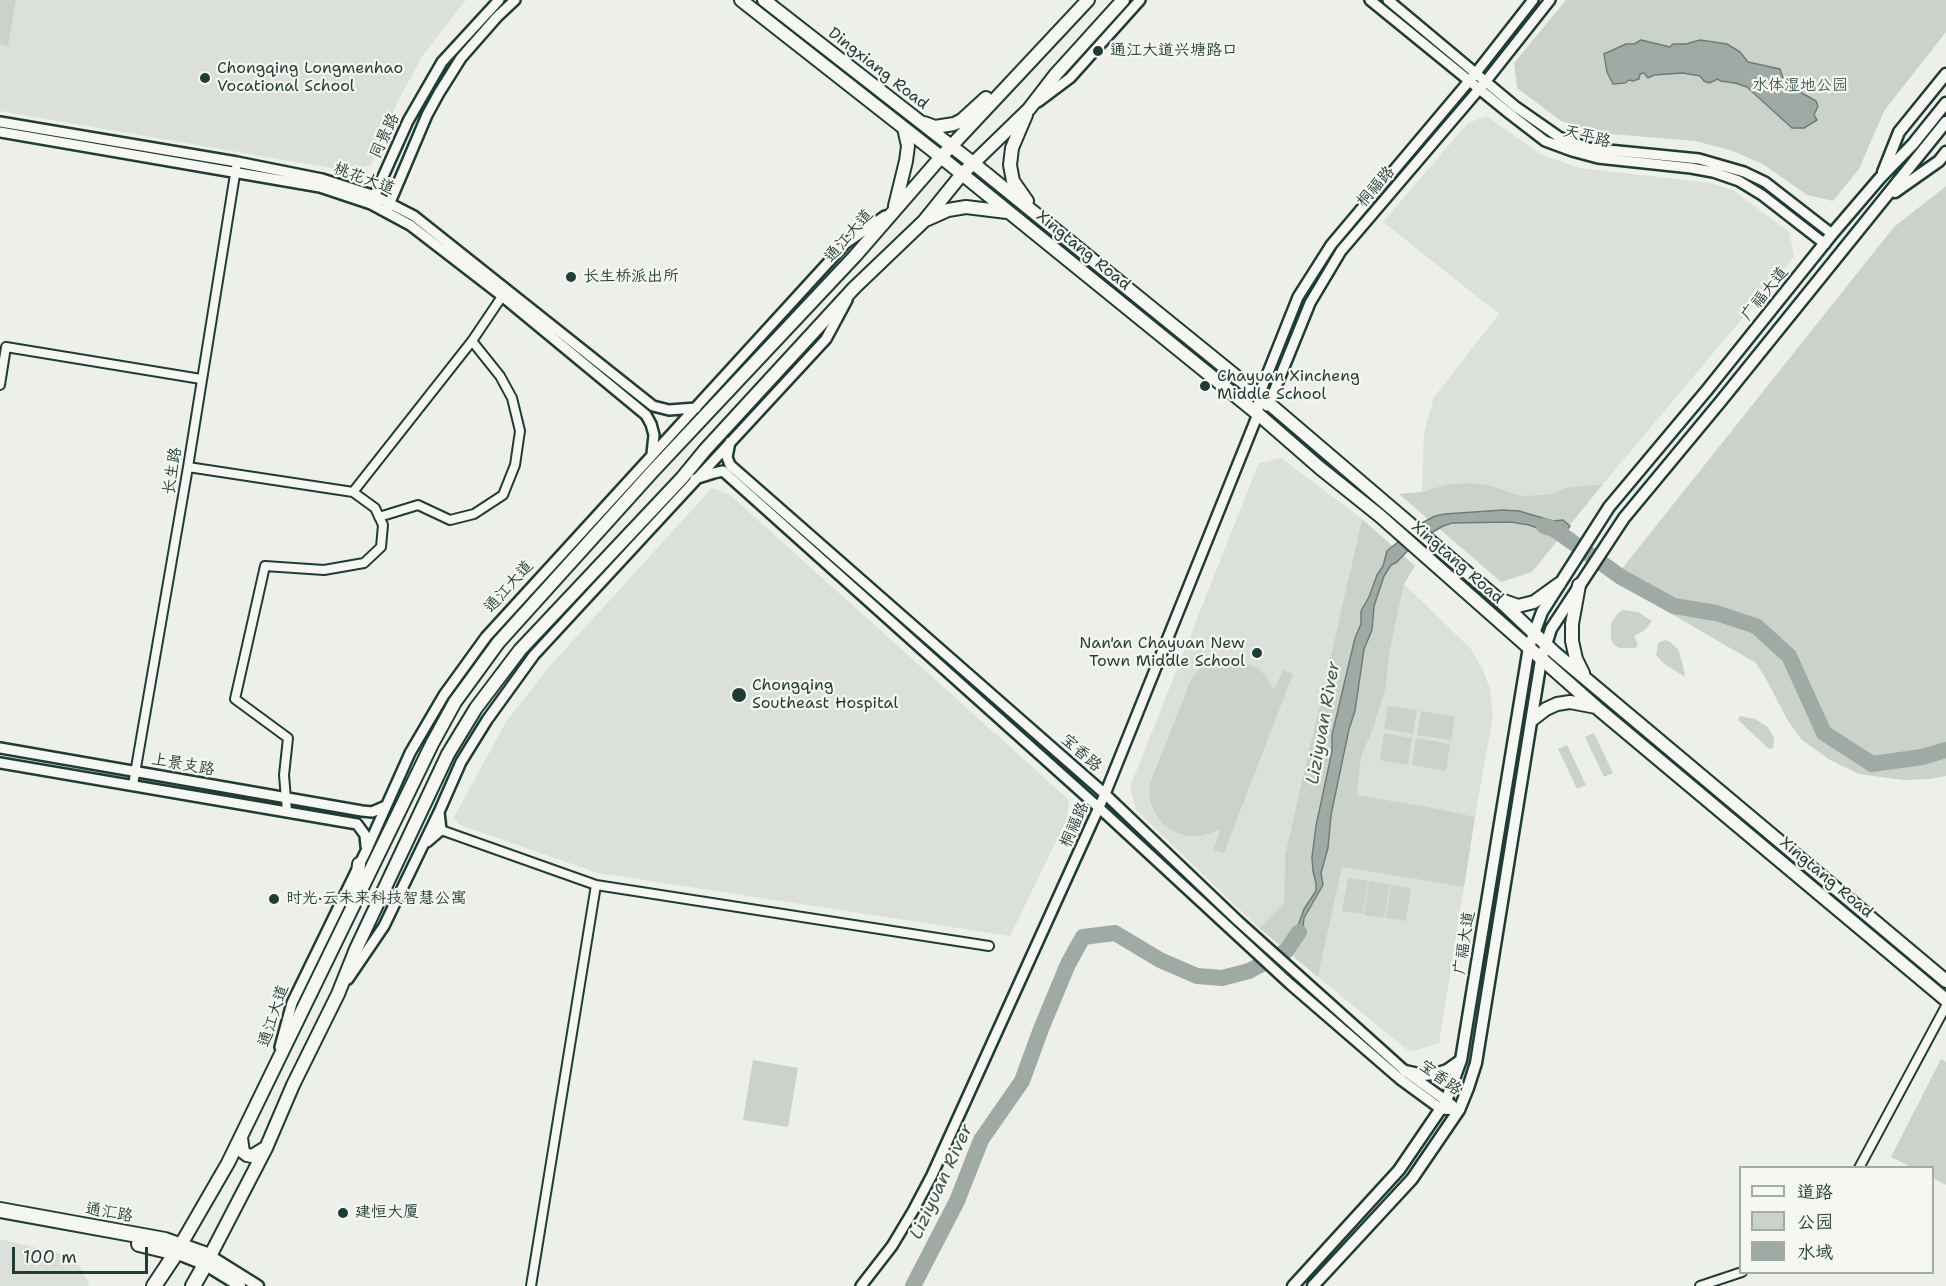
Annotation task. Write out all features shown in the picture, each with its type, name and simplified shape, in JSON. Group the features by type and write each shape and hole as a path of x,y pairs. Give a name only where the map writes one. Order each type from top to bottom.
{"highway":[{"name":"通汇路","path":"0,1210 165,1240 179,1249 208,1260"},
{"name":"通汇路","path":"0,1219 179,1249"},
{"name":"通江大道","path":"154,1286 179,1249"},
{"path":"192,1286 208,1260"}],"main road":[{"name":"Dingxiang Road","path":"741,0 941,157"},
{"name":"Dingxiang Road","path":"764,0 973,163"},
{"name":"通江大道","path":"179,1249 274,1072 443,723 455,702 498,642 669,454 855,256 950,147 1088,0"},
{"path":"208,1260 266,1148 293,1084 338,994 356,950 448,754 476,708 520,650 682,478 854,288 924,221 962,174 1029,109 1056,74 1124,0"},
{"path":"915,119 935,127 954,124 962,120 998,87 1024,68"},
{"path":"1880,178 1899,132 1946,74"},
{"name":"广福大道","path":"1293,1286 1399,1170 1443,1105 1461,1060 1528,647 1542,612 1609,507 1707,390 1832,234 1913,144 1946,103"},
{"path":"1029,109 1012,148 1011,174 1017,188 1041,219"},
{"name":"广福大道","path":"1313,1286 1412,1179 1459,1110 1476,1063 1541,660 1551,629 1624,518 1946,122"},
{"path":"894,209 908,146 904,128"},
{"path":"1885,199 1939,160 1946,152"},
{"name":"Xingtang Road","path":"941,157 1380,516 1541,660 1946,1000"},
{"name":"Xingtang Road","path":"973,163 1259,395 1390,505 1498,599 1545,644 1946,981"},
{"path":"924,221 948,210 966,207 1008,212"},
{"path":"1498,599 1518,606 1534,602 1559,584"},
{"path":"1580,585 1572,624 1572,641 1576,659 1585,677"},
{"path":"1533,718 1557,704 1570,702 1596,707"},
{"path":"355,902 359,864"},
{"path":"1405,1071 1423,1075 1435,1074 1448,1070 1461,1060"},
{"path":"240,1138 243,1152 248,1155 252,1156 266,1148"},
{"path":"208,1260 240,1286"},
{"path":"208,1260 258,1286"}],"street":[{"name":"同景路","path":"373,200 408,121 442,62 499,0"},
{"path":"388,208 427,115 439,93 461,58 515,0"},
{"name":"通江大道","path":"1065,25 1083,0"},
{"path":"1029,109 1070,78 1140,0"},
{"name":"天平路","path":"1370,0 1483,85 1545,141 1572,152 1598,158 1690,168 1713,172 1739,181 1762,195 1825,244"},
{"name":"天平路","path":"1388,0 1473,77"},
{"name":"桐福路","path":"861,1286 892,1246 932,1175 1105,794 1258,414 1259,395 1298,297 1331,245 1473,77 1533,0"},
{"name":"桐福路","path":"1258,414 1269,404 1310,303 1341,251 1483,85 1550,0"},
{"name":"天平路","path":"1483,85 1559,137 1588,148 1699,159 1744,172 1765,182 1832,234"},
{"name":"桃花大道","path":"0,122 236,167 373,200 388,208 505,292 653,406 669,410 696,408"},
{"name":"桃花大道","path":"0,132 236,167"},
{"name":"长生路","path":"133,785 188,467 236,167"},
{"name":"通江大道","path":"274,1072 292,1004 411,753 444,695 486,637 846,243 894,209"},
{"path":"338,994 384,926 461,762 487,720 534,655 826,339 854,288"},
{"name":"桃花大道","path":"505,292 646,415 654,435 652,454"},
{"path":"353,492 472,340 505,292"},
{"path":"379,517 418,505 450,520 474,514 502,495 515,465 520,431 512,398 500,376 472,340"},
{"path":"0,385 6,347 201,379"},
{"path":"695,479 727,468 730,442"},
{"path":"188,467 353,492 375,508 383,525 381,547 364,563 324,570 265,566 235,699 288,738 284,775 286,811"},
{"name":"宝香路","path":"727,468 1105,794 1238,921 1443,1105"},
{"name":"宝香路","path":"727,468 1290,984 1400,1079 1443,1105 1459,1110"},
{"name":"上景支路","path":"0,748 362,812 372,812 386,806"},
{"name":"上景支路","path":"0,763 357,824 365,835 367,849"},
{"path":"439,812 441,830"},
{"path":"423,846 441,830"},
{"path":"441,830 596,885 989,946"},
{"path":"531,1286 596,885"},
{"path":"1860,1166 1946,1006"},
{"path":"1700,1286 1739,1273"}],"shaded area":[{"name":"Chongqing Longmenhao Vocational School","path":"0,0 466,0 423,55 398,101 371,165 348,171 0,111"},
{"path":"1486,116 1542,155 1580,168 1710,183 1733,190 1789,232 1794,257 1603,484 1566,488 1552,494 1523,496 1488,485 1444,485 1422,492 1424,432 1434,397 1499,314 1383,222 1468,123"},
{"name":"Nan'an Chayuan New Town Middle School","path":"1281,458 1362,519 1285,855 1284,903 1259,928 1136,810 1130,787 1259,463"},
{"name":"Chongqing Southeast Hospital","path":"712,488 730,495 1069,800 1067,819 1010,936 598,873 460,825 454,817 506,722 548,668"},
{"path":"1404,584 1471,649 1483,670 1490,689 1493,716 1475,817 1357,795 1361,757 1373,729 1386,687 1389,655"},
{"path":"1342,867 1464,887 1439,1043 1410,1052 1318,977"},
{"path":"0,1239 74,1257 89,1283 88,1286 0,1286"}],"green space":[{"path":"0,0 16,0 8,46 0,44"},
{"name":"水体湿地公园","path":"1566,0 1946,0 1946,32 1884,111 1859,169 1833,201 1807,195 1763,164 1730,150 1695,141 1598,133 1561,121 1517,88 1514,63"},
{"path":"1946,186 1946,776 1903,780 1859,774 1830,760 1802,740 1788,721 1756,663 1613,580 1894,227"},
{"path":"1471,483 1488,485 1523,496 1552,494 1565,488 1603,484 1532,572 1501,582 1399,494 1422,492 1444,485"},
{"path":"1362,519 1415,566 1404,584 1389,655 1386,687 1373,729 1361,757 1357,795 1475,817 1464,887 1342,867 1318,977 1259,928 1284,903 1285,855"},
{"path":"1623,610 1638,612 1652,621 1645,630 1634,636 1638,645 1636,648 1619,648 1613,644 1611,639 1611,623"},
{"path":"1665,640 1678,649 1685,677 1663,663 1656,655 1658,643"},
{"path":"1227,660 1243,662 1256,667 1264,674 1274,690 1283,670 1293,674 1224,853 1213,850 1220,830 1200,836 1187,836 1174,832 1163,824 1151,804 1149,793 1150,783 1192,677 1200,669 1212,663"},
{"path":"1388,706 1417,710 1413,734 1384,729"},
{"path":"1421,711 1455,717 1451,740 1417,735"},
{"path":"1740,716 1755,719 1768,727 1774,738 1773,748 1769,749 1738,720"},
{"path":"1384,733 1412,738 1408,765 1380,760"},
{"path":"1594,733 1613,773 1604,777 1585,737"},
{"path":"1416,738 1450,744 1446,771 1412,765"},
{"path":"1567,745 1586,785 1577,789 1558,749"},
{"path":"1348,878 1368,881 1363,914 1342,911"},
{"path":"1369,881 1390,885 1384,918 1364,915"},
{"path":"1391,885 1411,888 1406,921 1386,918"},
{"path":"1941,1059 1946,1062 1946,1185 1934,1179 1934,1166 1909,1166 1891,1157"},
{"path":"753,1060 798,1068 788,1127 743,1120"}],"water":[{"path":"1641,40 1670,47 1673,44 1686,44 1700,40 1727,44 1740,52 1748,62 1780,69 1783,78 1791,87 1816,101 1818,106 1814,115 1817,120 1804,128 1792,128 1747,87 1718,79 1709,83 1700,76 1683,73 1654,75 1648,78 1644,73 1640,74 1639,79 1613,84 1607,72 1604,54"},
{"path":"1503,510 1519,511 1553,521 1563,520 1570,526 1560,540 1552,533 1511,522 1452,523 1416,542 1397,562 1391,565 1384,576 1374,606 1372,630 1364,649 1355,711 1331,815 1328,848 1321,873 1323,885 1304,918 1302,935 1290,954 1281,947 1294,937 1304,909 1316,891 1312,857 1316,826 1332,751 1332,735 1355,638 1361,624 1361,611 1383,566 1387,551 1420,524 1435,516"}],"waterway":[{"name":"Liziyuan River","path":"1544,526 1554,529 1621,577 1674,606 1716,613 1756,626 1789,656 1824,733 1872,764 1922,757 1946,750"},
{"name":"Liziyuan River","path":"913,1286 957,1201 981,1140 1022,1081 1068,964 1083,937 1115,933 1160,960 1197,976 1222,978 1249,971 1286,951 1299,932"}],"place":[{"name":"通江大道兴塘路口","path":"1098,51"},
{"name":"Chongqing Longmenhao Vocational School","path":"205,78"},
{"name":"长生桥派出所","path":"571,277"},
{"name":"Chayuan Xincheng Middle School","path":"1205,386"},
{"name":"Nan'an Chayuan New Town Middle School","path":"1257,653"},
{"name":"Chongqing Southeast Hospital","path":"739,695"},
{"name":"时光·云未来科技智慧公寓","path":"274,899"},
{"name":"建恒大厦","path":"343,1213"}]}
